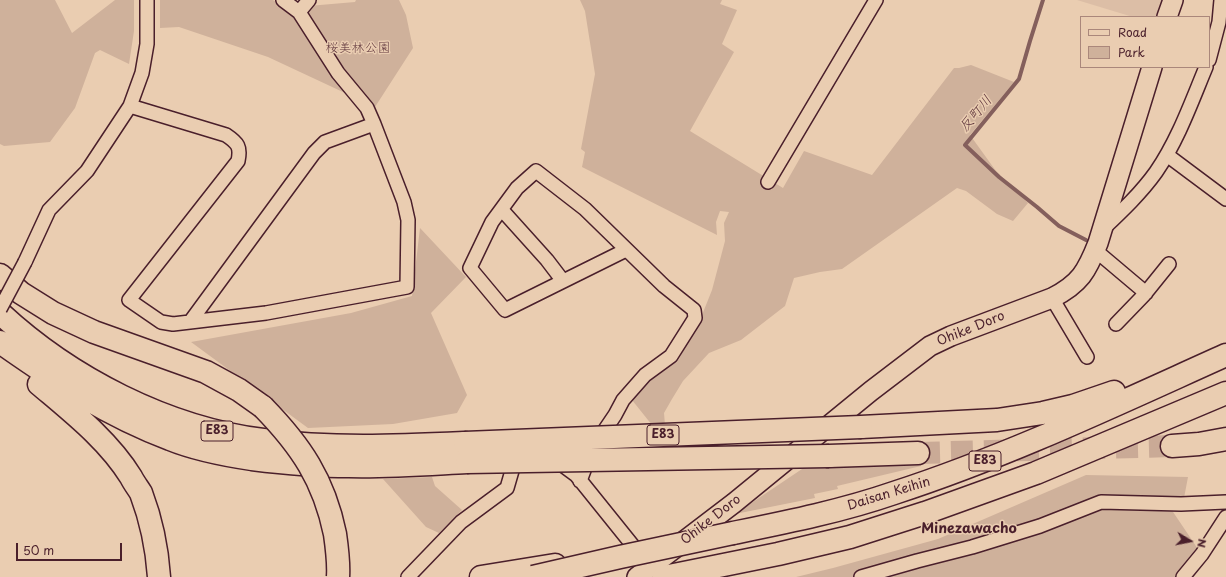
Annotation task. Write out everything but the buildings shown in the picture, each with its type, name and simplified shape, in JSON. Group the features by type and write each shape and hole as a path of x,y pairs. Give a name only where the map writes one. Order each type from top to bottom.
{"highway":[{"path":"0,275 20,293 53,313 94,332 206,372 239,390 263,408 284,429 298,446 317,478 332,521 338,550 338,577"},
{"name":"E83","path":"0,313 23,334 67,365 119,394 170,417 218,432 262,440 320,445 378,446 466,452 829,456 918,453"},
{"name":"E83","path":"0,342 48,376 80,396 170,440 203,450 264,460 320,466 351,466 466,452 997,420 1043,413 1073,406 1112,393 1226,348"},
{"path":"0,352 69,409 103,441 125,467 140,492 150,520 157,547 159,577"},
{"name":"Daisan Keihin","path":"533,577 821,514 893,494 957,472 1047,436 1226,355"},
{"name":"E83","path":"650,574 778,554 850,537 925,514 1036,472 1226,394"},
{"path":"1172,446 1226,440"},
{"path":"481,577 620,557"}],"street":[{"path":"0,309 25,262 49,210 87,171 130,106 142,72 147,44 147,0"},
{"path":"130,106 226,135 236,142 240,152 238,162 129,300 160,322 173,324 266,313 407,287 408,220 404,202 374,124 367,108 338,73 299,12 282,0"},
{"path":"299,12 309,0"},
{"path":"768,182 876,0"},
{"path":"1167,16 1172,0"},
{"path":"1210,56 1219,22 1221,0"},
{"name":"Ohike Doro","path":"650,574 871,391 930,346 951,336 1052,298 1065,292 1074,285 1086,270 1095,250 1152,68"},
{"path":"1102,230 1125,208 1150,179 1167,154 1185,120 1206,68"},
{"path":"190,322 314,153 325,142 374,124"},
{"path":"1167,154 1226,200"},
{"path":"580,481 592,449 615,415 623,400 645,375 672,356 695,318 694,310 664,286 585,209 536,171 517,188 492,222 470,268 505,310 626,250"},
{"path":"502,210 547,260 563,281"},
{"path":"1095,250 1146,293"},
{"path":"1116,324 1146,293 1169,264"},
{"path":"1052,298 1087,357"},
{"path":"408,577 461,522 507,488 517,452 534,451 548,455 576,475 650,574"},
{"path":"861,577 972,547 1040,526 1101,502 1181,504 1226,502"},
{"path":"1184,577 1202,554 1226,517"}],"shaded area":[{"path":"1077,0 1163,0 1158,16 1130,16"}],"green space":[{"path":"0,0 55,0 72,33 115,0 134,0 134,31 129,64 100,50 95,53 75,108 50,142 4,146 0,144"},
{"name":"桜美林公園","path":"160,0 273,0 285,8 355,2 356,0 399,0 406,15 413,48 375,107 268,57 179,27 160,28"},
{"path":"580,0 722,0 720,4 737,10 722,44 734,52 690,131 783,188 804,151 872,175 954,68 971,65 1014,82 970,135 996,171 1028,203 1013,221 997,214 966,191 957,188 842,269 794,278 785,306 741,340 709,353 683,381 672,399 664,413 665,425 652,425 632,400 654,376 679,359 702,315 712,290 725,241 724,223 729,212 720,211 716,222 717,235 582,167 585,152 581,149 595,74 585,11"},
{"path":"420,228 466,277 431,313 467,395 457,413 393,424 308,428 191,342 351,313 412,296"},
{"path":"921,461 921,466 837,486 838,489 814,494 815,498 735,514 805,467"},
{"path":"1086,475 1188,477 1184,498 1167,503 1200,552 1180,577 796,577 938,539"},
{"path":"432,477 435,486 462,510 439,533 426,527 383,479"}],"waterway":[{"name":"反町川","path":"1043,0 1019,79 965,145 999,177 1059,226 1086,240"}],"tunnel":[{"path":"918,453 1172,446"}],"district":[{"name":"Minezawacho","path":"969,529"}]}
